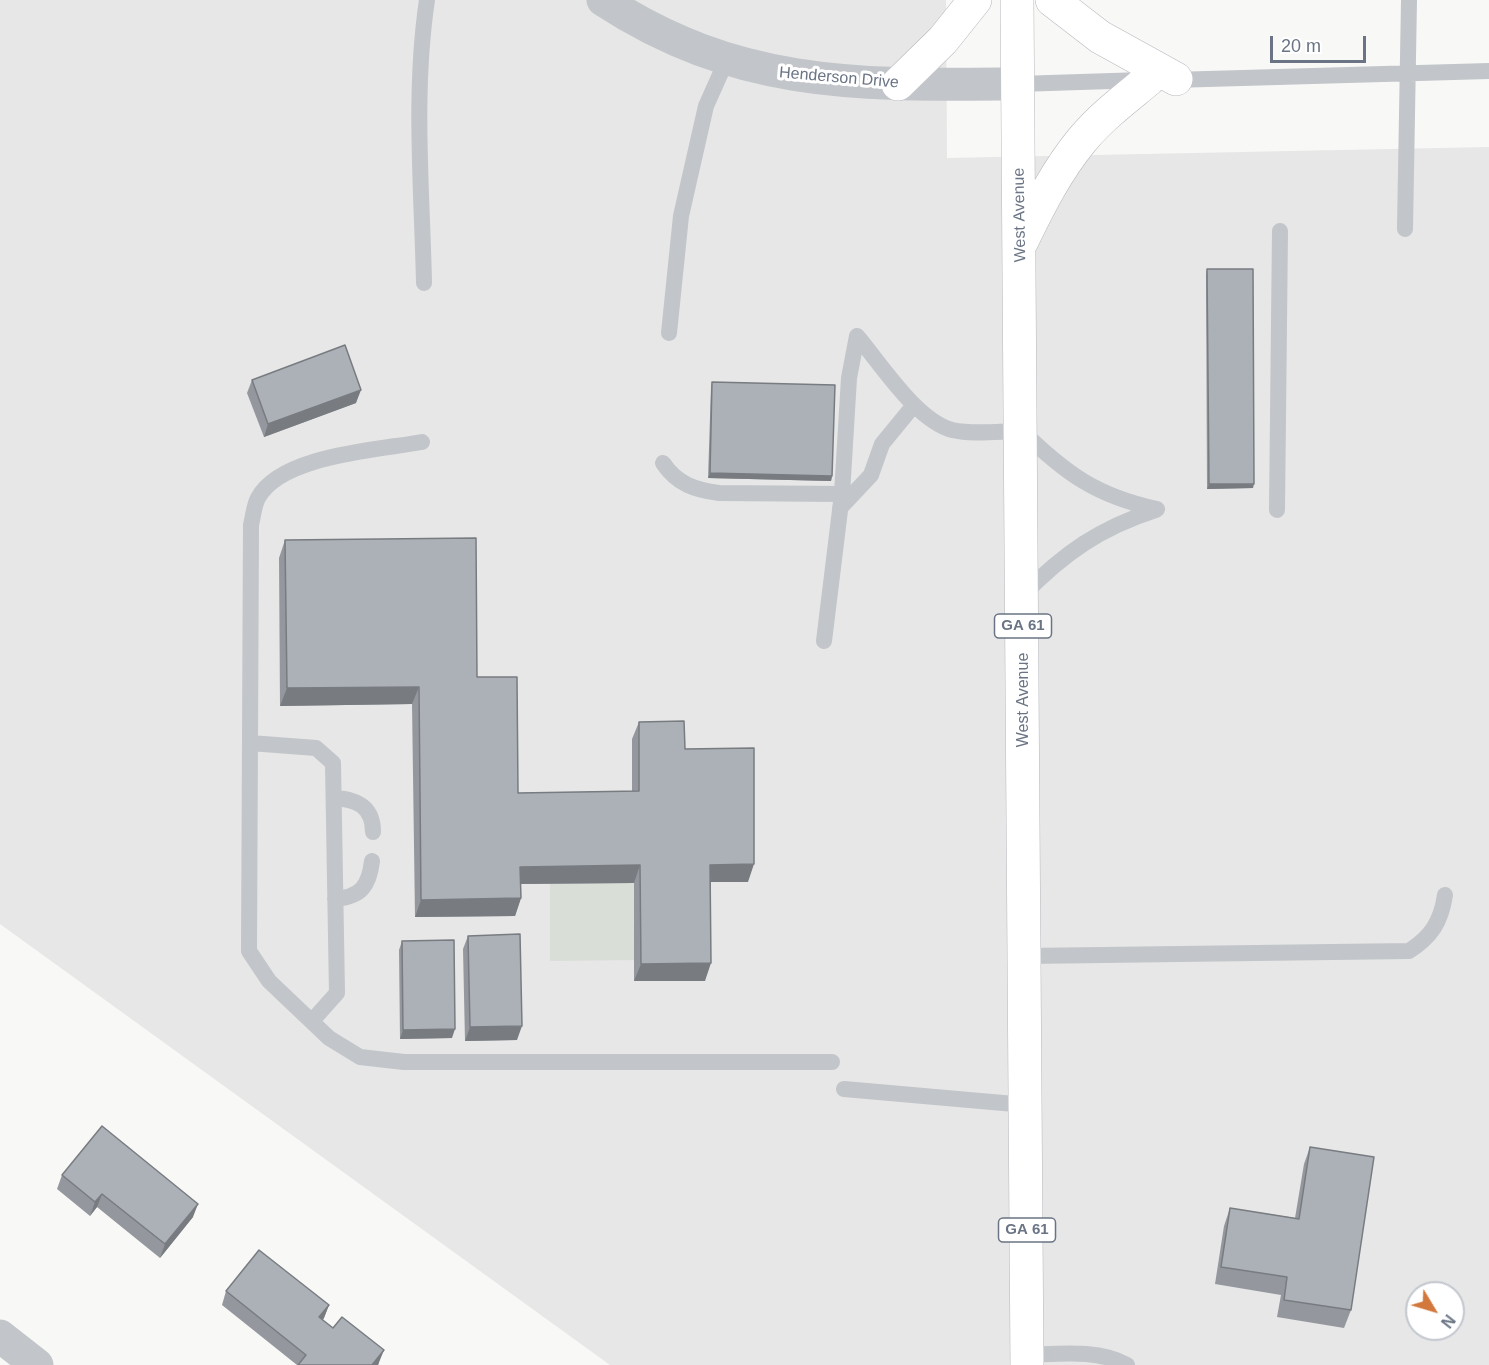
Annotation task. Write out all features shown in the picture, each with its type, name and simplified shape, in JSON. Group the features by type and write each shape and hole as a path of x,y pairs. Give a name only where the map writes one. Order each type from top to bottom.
{"main road":[{"path":"898,84 943,40 975,0"},
{"name":"West Avenue","path":"1017,0 1026,956 1027,1360"},
{"path":"1020,245 1037,209 1082,140 1105,116 1162,80 1052,0"}],"street":[{"name":"Henderson Drive","path":"603,0 661,33 726,59 792,76 898,84 1018,84"},
{"path":"0,1336 37,1365"}],"lane":[{"path":"424,283 420,75 421,36 427,0"},
{"path":"1406,229 1409,0"},
{"path":"669,333 681,216 706,106 726,59"},
{"path":"1018,84 1489,71"},
{"path":"1277,510 1280,231"},
{"path":"824,641 841,501 849,378 857,336 914,405 942,426 954,430 1022,431 1060,465 1101,492 1122,501 1157,509 1119,523 1079,544 1023,595"},
{"path":"663,463 678,480 702,491 841,501 871,475 882,444 914,405"},
{"path":"422,442 320,460 274,478 258,498 251,525 249,951 269,981 329,1038 360,1057 404,1062 832,1062"},
{"path":"250,743 316,748 333,763 337,993 312,1021"},
{"path":"334,798 353,799 364,807 373,823 373,832"},
{"path":"335,899 352,898 362,890 371,873 372,861"},
{"path":"1026,956 1409,951 1425,941 1436,927 1445,895"},
{"path":"844,1089 1026,1105"},
{"path":"1027,1360 1096,1355 1114,1358 1127,1365"}],"shaded area":[{"path":"0,0 946,0 947,158 1489,147 1489,1365 610,1365 0,924"},
{"path":"634,883 634,960 550,961 550,884"}],"building":[{"path":"1207,269 1253,269 1254,484 1209,484"},
{"path":"345,345 361,390 268,424 252,380"},
{"path":"712,382 835,385 832,476 710,473"},
{"path":"476,538 477,677 517,677 518,793 639,791 639,722 684,721 685,749 754,748 754,864 710,865 711,963 641,964 640,865 520,867 521,898 421,900 419,687 287,688 285,540"},
{"path":"520,934 522,1026 470,1027 468,936"},
{"path":"454,940 455,1029 403,1030 402,941"},
{"path":"102,1126 198,1204 165,1244 102,1194 95,1202 62,1175"},
{"path":"1310,1147 1374,1157 1351,1310 1284,1300 1287,1277 1221,1267 1230,1208 1299,1219"},
{"path":"259,1250 329,1305 319,1317 333,1328 342,1317 384,1350 372,1365 298,1365 306,1355 226,1291"}]}
